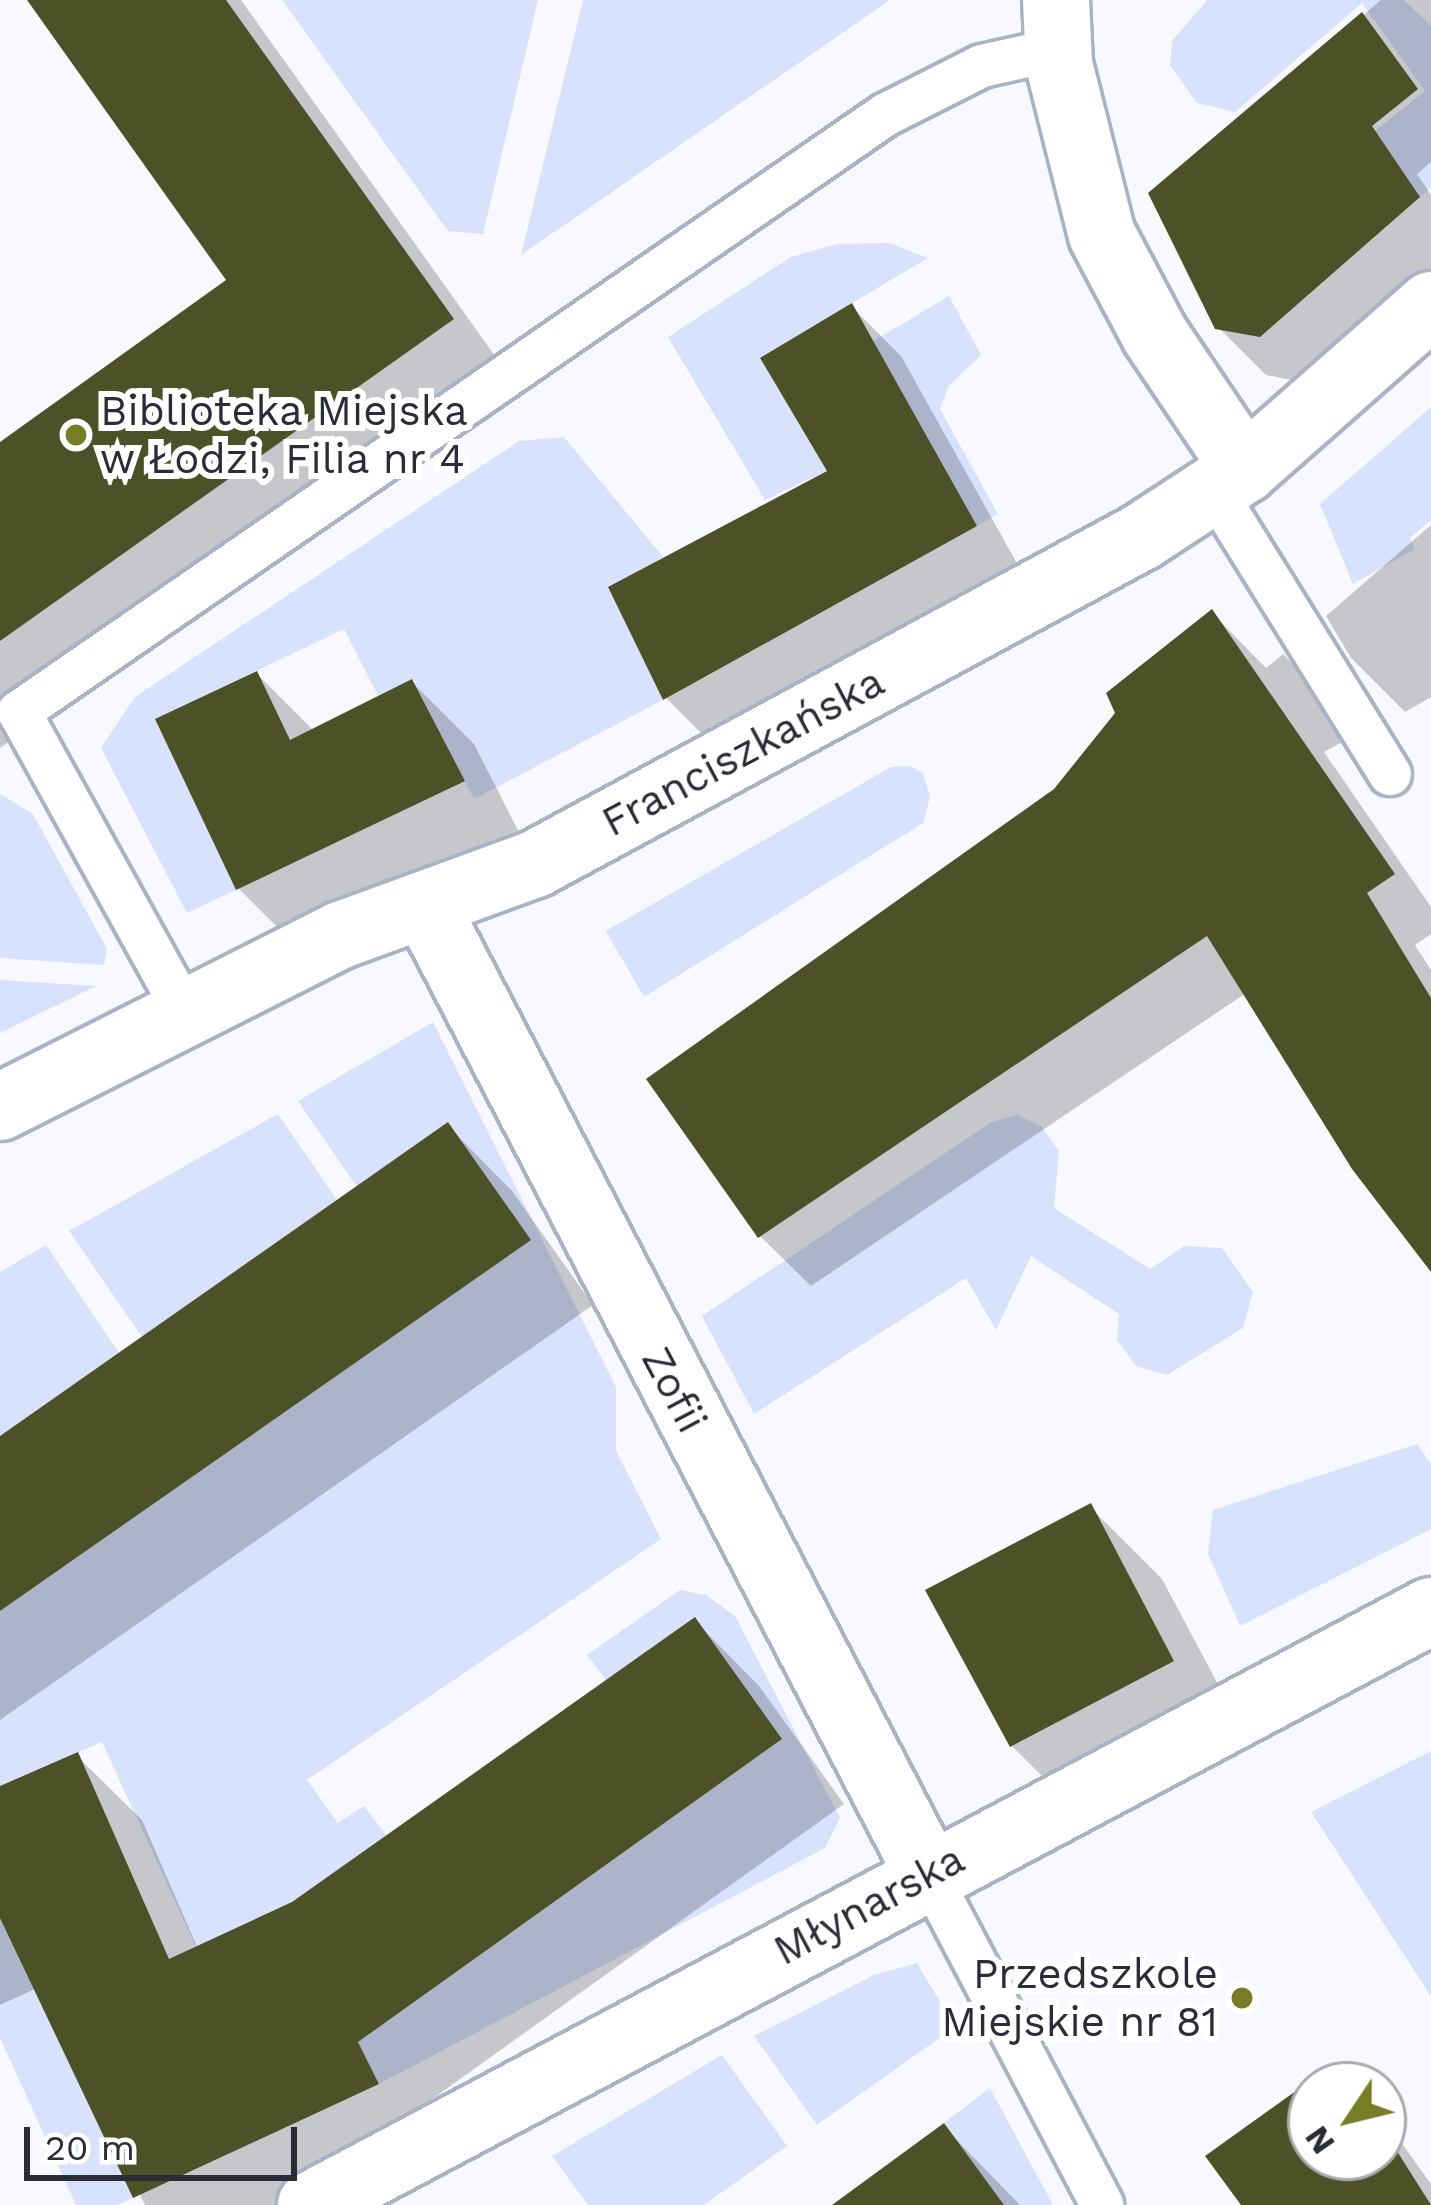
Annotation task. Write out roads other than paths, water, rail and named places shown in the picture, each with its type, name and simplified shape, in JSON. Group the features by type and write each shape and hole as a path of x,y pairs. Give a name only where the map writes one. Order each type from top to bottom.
{"street":[{"path":"1057,25 1102,235 1230,481"},
{"name":"Franciszkańska","path":"0,1107 341,935 535,864 1230,481 1431,305"},
{"name":"Zofii","path":"425,905 928,1873"},
{"name":"Młynarska","path":"310,2205 928,1873 1431,1611"}],"lane":[{"path":"186,1013 19,712 884,115 1057,25"},
{"path":"1230,481 1390,774"},
{"path":"928,1873 1102,2205"}],"place":[{"name":"Biblioteka Miejska w Łodzi, Filia nr 4","path":"76,435"},
{"name":"Przedszkole Miejskie nr 81","path":"1242,1998"}]}
